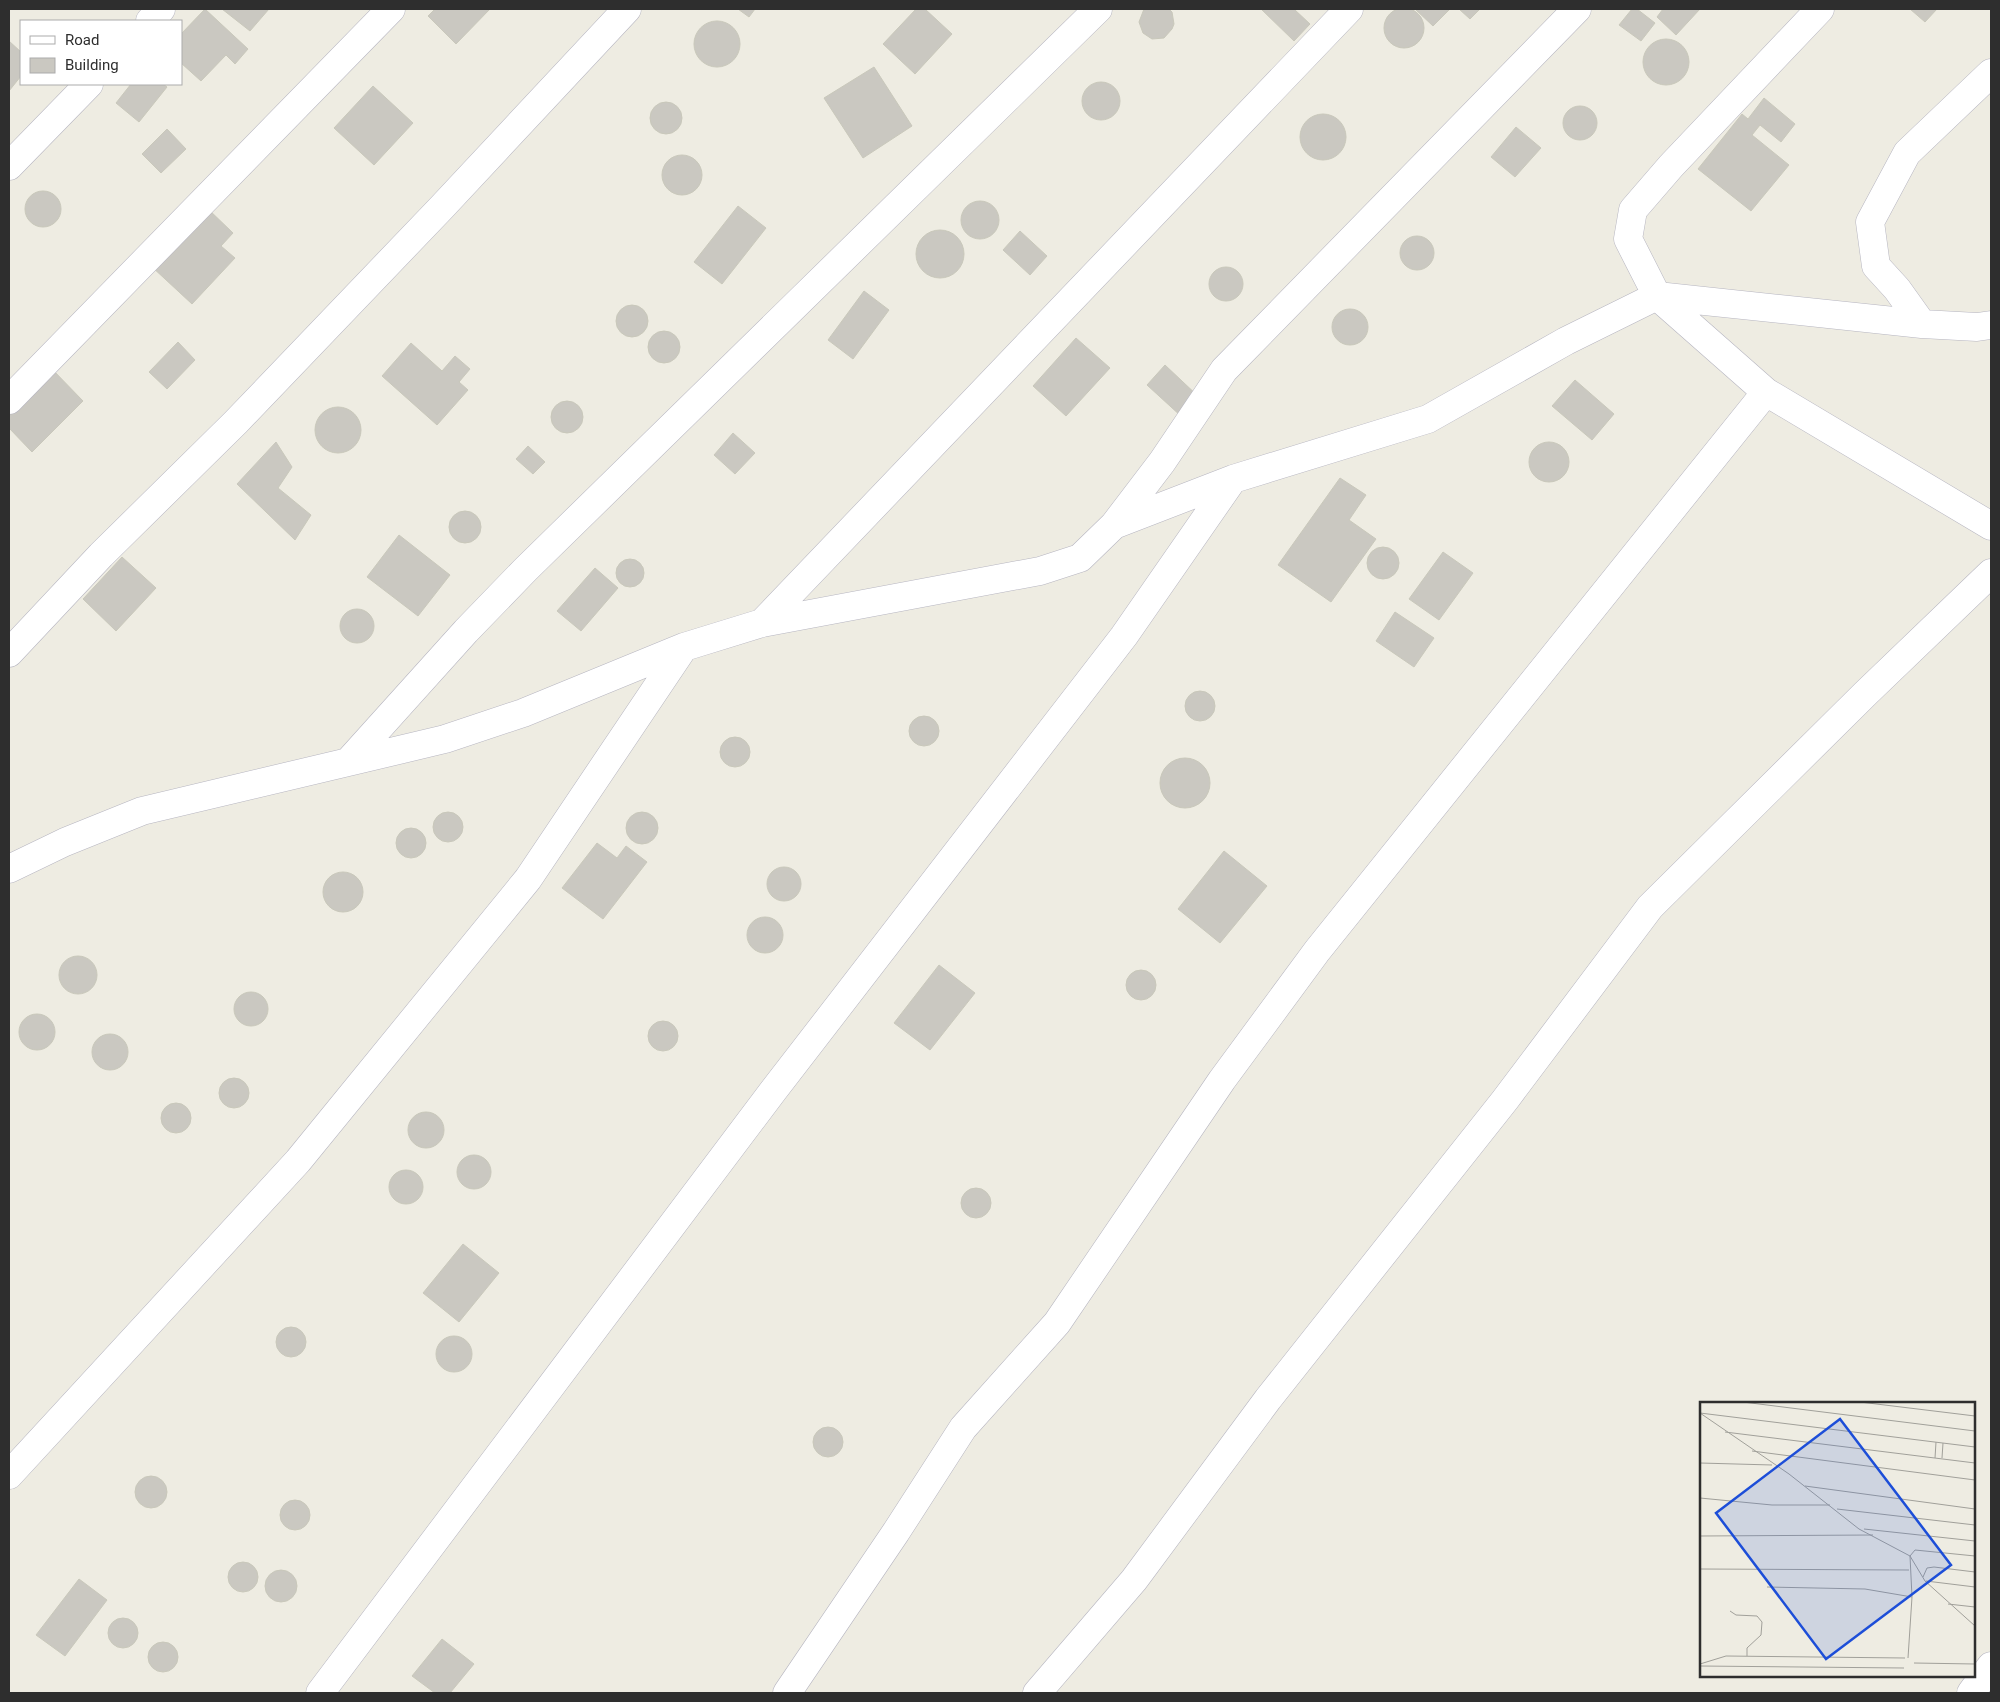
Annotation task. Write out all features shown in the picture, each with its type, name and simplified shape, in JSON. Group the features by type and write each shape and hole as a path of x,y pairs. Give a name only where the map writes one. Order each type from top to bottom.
{"street":[{"path":"151,20 162,9"},
{"path":"9,400 391,9"},
{"path":"9,653 101,555 236,422 442,207 627,9"},
{"path":"346,763 466,631 525,570 1098,9"},
{"path":"762,623 1349,9"},
{"path":"9,869 65,842 142,811 346,763 397,748 445,739 523,713 684,647 762,623 1040,571 1080,558 1114,525 1162,462 1224,370 1578,9"},
{"path":"1820,9 1671,166 1633,210 1628,239 1656,296 1766,392 1991,526"},
{"path":"1922,324 1897,289 1876,266 1870,222 1907,154 1991,73"},
{"path":"9,166 88,85"},
{"path":"1114,525 1233,479 1428,419 1566,341 1656,296 1922,324 1987,321"},
{"path":"787,1693 896,1532 963,1428 1057,1323 1217,1087 1317,951 1766,392"},
{"path":"320,1693 768,1099 1124,636 1233,479"},
{"path":"1037,1693 1134,1580 1268,1399 1505,1100 1650,907 1865,694 1991,573"},
{"path":"9,1475 298,1161 528,879 684,647"},
{"path":"1971,1693 1991,1666"}],"building":[{"path":"1408,8 1415,11 1421,17 1424,28 1423,36 1415,45 1408,48 1400,48 1393,45 1385,36 1384,24 1387,17 1396,9"},
{"path":"205,9 248,49 235,64 226,55 201,81 182,64 182,33"},
{"path":"222,9 269,9 250,31"},
{"path":"435,9 490,9 456,44 428,16"},
{"path":"738,9 755,9 749,17"},
{"path":"916,9 925,9 952,34 915,74 883,44"},
{"path":"1144,9 1169,9 1172,12 1174,24 1164,38 1152,39 1143,33 1139,22"},
{"path":"1261,9 1294,9 1310,24 1294,41"},
{"path":"1415,9 1450,9 1433,26"},
{"path":"1459,9 1480,9 1470,19"},
{"path":"1632,9 1637,9 1655,23 1641,41 1619,25"},
{"path":"1663,9 1700,9 1676,35 1657,17"},
{"path":"1910,9 1937,9 1925,22"},
{"path":"712,21 722,21 736,31 740,44 736,57 730,63 722,67 712,67 698,57 694,49 694,39 704,25"},
{"path":"1671,39 1683,45 1688,53 1688,71 1683,79 1675,84 1661,85 1649,79 1644,71 1643,57 1649,45 1657,40"},
{"path":"9,41 20,51 20,77 9,91"},
{"path":"874,67 912,126 863,158 824,98"},
{"path":"1101,82 1114,88 1120,101 1114,114 1101,120 1088,114 1082,101 1088,88"},
{"path":"130,85 164,85 167,87 139,122 116,103"},
{"path":"373,86 413,123 374,165 334,128"},
{"path":"1764,98 1795,124 1781,142 1760,125 1752,135 1789,165 1751,211 1698,169 1742,114 1748,119"},
{"path":"666,102 678,106 682,118 678,130 666,134 654,130 650,118 654,106"},
{"path":"1580,106 1587,107 1592,111 1596,116 1596,130 1592,135 1587,139 1580,140 1573,139 1568,135 1564,130 1563,123 1564,116 1568,111 1573,107"},
{"path":"1323,114 1336,118 1342,124 1346,137 1342,150 1336,156 1323,160 1310,156 1304,150 1300,137 1304,124 1310,118"},
{"path":"1516,127 1541,148 1515,177 1491,157"},
{"path":"167,129 186,149 161,173 142,154"},
{"path":"682,155 696,161 702,175 696,189 682,195 668,189 662,175 668,161"},
{"path":"43,191 55,197 61,209 55,221 43,227 31,221 25,209 31,197"},
{"path":"980,201 987,202 993,207 998,213 998,227 993,233 987,238 980,239 973,238 967,233 962,227 961,220 962,213 967,207 973,202"},
{"path":"738,206 766,228 722,284 694,262"},
{"path":"206,207 233,233 221,246 235,258 192,304 151,266"},
{"path":"935,230 945,230 954,234 960,240 963,245 963,263 954,274 945,278 935,278 926,274 920,268 916,259 916,249 920,240 926,234"},
{"path":"1020,231 1047,256 1030,275 1003,250"},
{"path":"1417,236 1424,237 1429,241 1433,246 1433,260 1429,265 1424,269 1417,270 1410,269 1405,265 1401,260 1400,253 1401,246 1405,241 1410,237"},
{"path":"1226,267 1233,268 1238,272 1242,277 1242,291 1238,296 1233,300 1226,301 1219,300 1214,296 1210,291 1209,284 1210,277 1214,272 1219,268"},
{"path":"864,291 889,310 853,359 828,340"},
{"path":"632,305 644,309 648,321 644,333 632,337 620,333 616,321 620,309"},
{"path":"1350,309 1362,315 1368,327 1362,339 1350,345 1338,339 1332,327 1338,315"},
{"path":"664,331 676,335 680,347 676,359 664,363 652,359 648,347 652,335"},
{"path":"1076,338 1110,368 1066,416 1033,386"},
{"path":"178,342 195,360 167,389 149,372"},
{"path":"411,343 442,371 455,356 470,369 459,382 468,390 437,425 382,376"},
{"path":"1165,365 1200,398 1182,417 1147,385"},
{"path":"50,367 83,401 32,452 9,428 9,409"},
{"path":"1575,380 1614,414 1592,440 1552,406"},
{"path":"567,401 579,405 583,417 579,429 567,433 555,429 551,417 555,405"},
{"path":"333,407 343,407 355,413 360,421 360,439 355,447 347,452 333,453 325,450 318,443 315,435 315,425 318,417 325,410"},
{"path":"733,433 755,453 735,474 714,455"},
{"path":"276,442 292,467 278,488 311,515 295,540 237,484"},
{"path":"1553,442 1560,445 1566,451 1569,462 1568,470 1560,479 1553,482 1545,482 1538,479 1530,470 1529,458 1532,451 1541,443"},
{"path":"528,446 545,462 533,474 516,459"},
{"path":"1340,478 1366,495 1349,520 1376,539 1331,602 1278,565"},
{"path":"465,511 477,515 481,527 477,539 465,543 453,539 449,527 453,515"},
{"path":"399,535 450,575 418,616 367,577"},
{"path":"1383,547 1395,551 1399,563 1395,575 1383,579 1371,575 1367,563 1371,551"},
{"path":"1443,552 1473,573 1439,620 1409,599"},
{"path":"122,557 156,588 116,631 83,599"},
{"path":"630,559 640,563 644,573 640,583 630,587 620,583 616,573 620,563"},
{"path":"595,568 618,588 581,631 557,611"},
{"path":"357,609 369,614 374,626 369,638 357,643 345,638 340,626 345,614"},
{"path":"1395,612 1434,638 1414,667 1376,641"},
{"path":"1200,691 1211,695 1215,706 1211,717 1200,721 1189,717 1185,706 1189,695"},
{"path":"924,716 935,720 939,731 935,742 924,746 913,742 909,731 913,720"},
{"path":"735,737 746,741 750,752 746,763 735,767 724,763 720,752 724,741"},
{"path":"1185,758 1199,762 1206,769 1210,783 1206,797 1199,804 1185,808 1171,804 1164,797 1160,783 1164,769 1171,762"},
{"path":"448,812 459,816 463,827 459,838 448,842 437,838 433,827 437,816"},
{"path":"642,812 648,813 653,817 657,822 657,834 653,839 648,843 642,844 636,843 631,839 627,834 626,828 627,822 631,817 636,813"},
{"path":"411,828 422,832 426,843 422,854 411,858 400,854 396,843 400,832"},
{"path":"597,843 617,858 626,846 647,862 603,919 562,888"},
{"path":"1224,851 1267,886 1220,943 1178,909"},
{"path":"784,867 791,868 796,872 800,877 800,891 796,896 791,900 784,901 777,900 772,896 768,891 767,884 768,877 772,872 777,868"},
{"path":"343,872 357,878 363,892 357,906 343,912 329,906 323,892 329,878"},
{"path":"765,917 772,918 778,922 782,928 782,942 778,948 772,952 765,953 758,952 752,948 748,942 747,935 748,928 752,922 758,918"},
{"path":"78,956 91,962 97,975 91,988 78,994 65,988 59,975 65,962"},
{"path":"939,965 975,993 930,1050 894,1023"},
{"path":"1141,970 1152,974 1156,985 1152,996 1141,1000 1130,996 1126,985 1130,974"},
{"path":"251,992 258,993 263,997 267,1002 267,1016 263,1021 258,1025 251,1026 244,1025 239,1021 235,1016 234,1009 235,1002 239,997 244,993"},
{"path":"37,1014 44,1015 50,1019 54,1025 54,1039 50,1045 44,1049 37,1050 30,1049 24,1045 20,1039 19,1032 20,1025 24,1019 30,1015"},
{"path":"663,1021 674,1025 678,1036 674,1047 663,1051 652,1047 648,1036 652,1025"},
{"path":"110,1034 117,1035 123,1039 127,1045 127,1059 123,1065 117,1069 110,1070 103,1069 97,1065 93,1059 92,1052 93,1045 97,1039 103,1035"},
{"path":"234,1078 245,1082 249,1093 245,1104 234,1108 223,1104 219,1093 223,1082"},
{"path":"176,1103 187,1107 191,1118 187,1129 176,1133 165,1129 161,1118 165,1107"},
{"path":"426,1112 439,1117 444,1130 439,1143 426,1148 413,1143 408,1130 413,1117"},
{"path":"474,1155 481,1156 486,1160 490,1165 490,1179 486,1184 481,1188 474,1189 467,1188 462,1184 458,1179 457,1172 458,1165 462,1160 467,1156"},
{"path":"406,1170 413,1171 418,1175 422,1180 422,1194 418,1199 413,1203 406,1204 399,1203 394,1199 390,1194 389,1187 390,1180 394,1175 399,1171"},
{"path":"976,1188 987,1192 991,1203 987,1214 976,1218 965,1214 961,1203 965,1192"},
{"path":"463,1244 499,1273 459,1322 423,1293"},
{"path":"291,1327 302,1331 306,1342 302,1353 291,1357 280,1353 276,1342 280,1331"},
{"path":"454,1336 461,1337 467,1341 471,1347 471,1361 467,1367 461,1371 454,1372 447,1371 441,1367 437,1361 436,1354 437,1347 441,1341 447,1337"},
{"path":"828,1427 839,1431 843,1442 839,1453 828,1457 817,1453 813,1442 817,1431"},
{"path":"151,1476 162,1481 167,1492 162,1503 151,1508 140,1503 135,1492 140,1481"},
{"path":"295,1500 306,1504 310,1515 306,1526 295,1530 284,1526 280,1515 284,1504"},
{"path":"243,1562 254,1566 258,1577 254,1588 243,1592 232,1588 228,1577 232,1566"},
{"path":"281,1570 293,1574 297,1586 293,1598 281,1602 269,1598 265,1586 269,1574"},
{"path":"79,1579 107,1600 65,1656 36,1635"},
{"path":"123,1618 134,1622 138,1633 134,1644 123,1648 112,1644 108,1633 112,1622"},
{"path":"442,1639 474,1664 450,1693 435,1693 412,1676"},
{"path":"163,1642 174,1646 178,1657 174,1668 163,1672 152,1668 148,1657 152,1646"}]}
